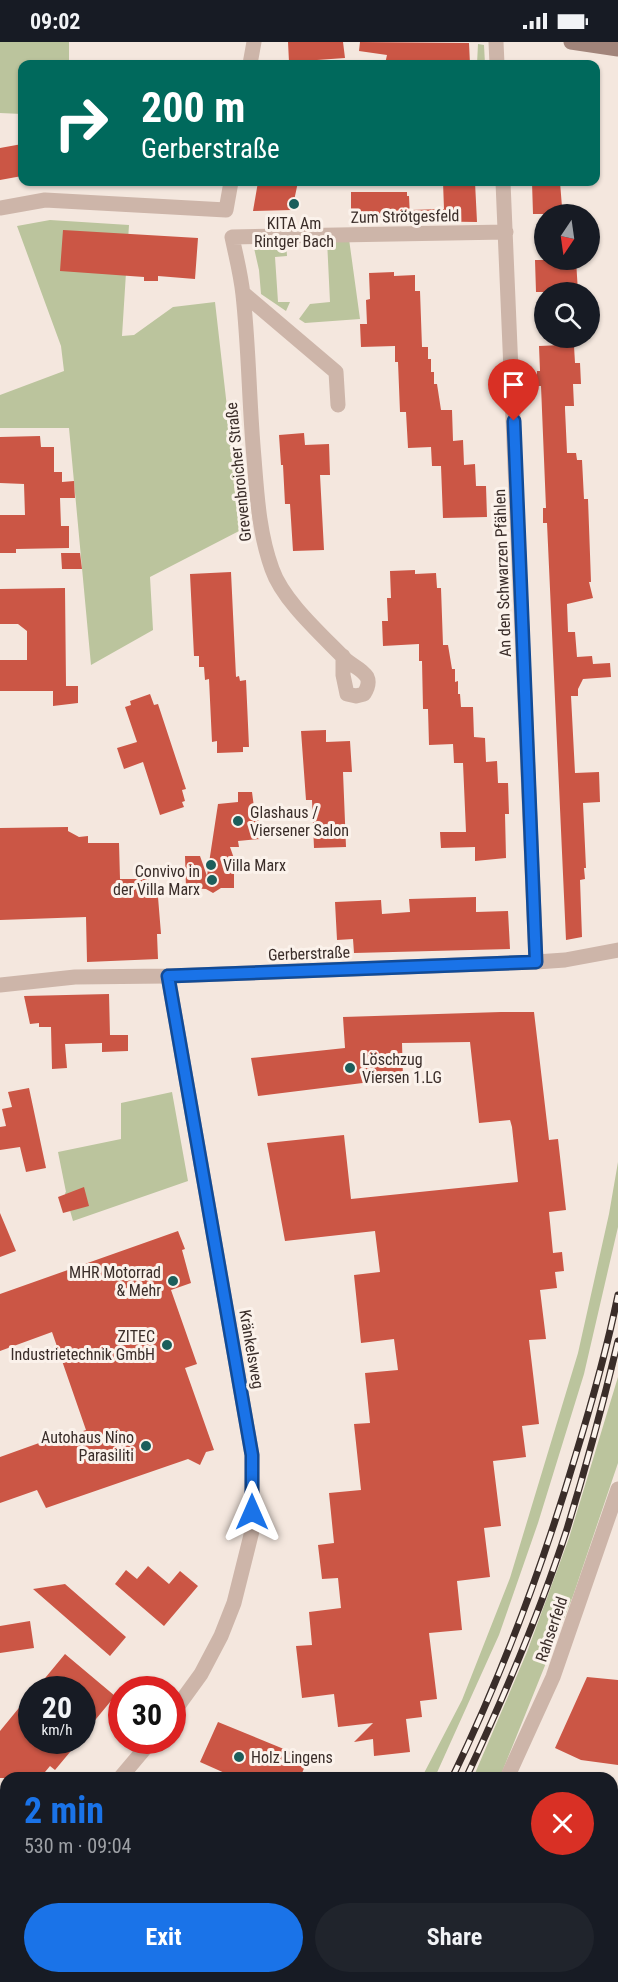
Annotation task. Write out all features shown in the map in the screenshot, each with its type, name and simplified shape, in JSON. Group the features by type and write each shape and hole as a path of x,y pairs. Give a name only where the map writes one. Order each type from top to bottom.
{"main road":[{"path":"571,42 618,49"}],"street":[{"path":"251,60 254,42"},
{"path":"496,42 497,60"},
{"path":"0,208 45,200 226,210 230,186"},
{"name":"An den Schwarzen Pfählen","path":"503,186 536,962"},
{"name":"Zum Strötgesfeld","path":"232,237 506,232"},
{"name":"Grevenbroicher Straße","path":"232,237 243,293 251,421 264,548 276,580 314,628 343,656"},
{"path":"243,293 336,372 338,405"},
{"name":"Gerberstraße","path":"0,985 75,977 168,976 536,962 565,960 618,950"},
{"name":"Kränkelsweg","path":"168,976 252,1455 252,1531 234,1603 221,1636 201,1674 186,1695"},
{"name":"Rahserfeld","path":"510,1772 553,1677 618,1489"},
{"path":"125,1772 140,1754"}],"green space":[{"path":"0,42 69,42 69,60 18,60 18,114 0,113"},
{"path":"478,44 484,45 485,60 477,60"},
{"path":"50,220 129,225 122,336 134,335 173,307 215,302 241,530 150,577 153,630 91,665 69,428 0,428 0,395 64,371 61,346 17,226"},
{"path":"349,239 360,319 305,323 299,319 310,304 330,302 327,240"},
{"path":"286,241 287,256 275,257 278,302 290,302 286,311 261,294 254,248 261,242"},
{"path":"172,1092 188,1181 73,1221 65,1193 58,1152 121,1139 121,1103"},
{"path":"618,1162 618,1227 584,1374 538,1523 499,1635 437,1772 425,1772 462,1700 510,1578 578,1353 609,1214"},
{"path":"618,1377 618,1463 573,1596 502,1772 476,1772 527,1652 569,1538"}],"building":[{"path":"288,42 343,42 345,58 289,60"},
{"path":"360,42 469,43 470,60 386,60 387,55 359,51"},
{"path":"18,145 18,177 0,180 0,148"},
{"path":"257,186 297,186 292,210 253,211"},
{"path":"443,186 475,186 477,222 410,221 410,210 444,209"},
{"path":"532,186 560,186 562,204 534,204 534,214"},
{"path":"351,192 407,192 410,218 360,218 360,210 351,210"},
{"path":"63,230 198,238 195,279 158,276 158,281 144,281 144,277 60,271"},
{"path":"535,270 577,270 577,282 536,282"},
{"path":"394,272 394,276 415,275 415,291 420,291 422,347 428,347 428,359 431,359 431,372 434,372 434,384 437,384 441,410 452,410 453,441 463,440 464,465 475,464 476,486 486,486 487,517 443,518 441,466 432,466 431,447 408,448 406,412 400,412 395,346 361,347 360,324 367,324 366,300 370,299 369,273"},
{"path":"539,348 574,348 575,363 580,363 581,384 573,384 574,406 565,406 567,453 576,453 577,460 582,460 584,499 588,499 591,582 589,582 593,598 567,604 568,632 575,632 577,657 592,656 593,664 610,663 611,677 583,679 578,689 578,696 571,696 575,773 599,772 600,802 583,803 586,868 584,868 585,879 580,880 582,937 566,940 547,523 543,523 543,508 546,508 541,386 537,386 537,371 540,371"},
{"path":"304,433 305,445 329,444 330,475 320,475 324,550 293,551 290,504 285,504 279,435"},
{"path":"40,436 41,447 54,447 54,472 62,472 62,482 74,481 75,498 60,498 61,526 69,526 69,548 16,549 16,553 0,553 0,515 25,515 24,484 0,483 0,437"},
{"path":"61,553 80,553 82,569 62,569"},
{"path":"415,570 415,574 436,573 437,588 441,588 443,645 448,645 452,669 455,669 455,682 458,681 461,707 473,707 474,737 485,738 486,762 497,761 498,783 508,783 509,814 505,814 506,858 475,861 475,847 441,848 440,832 466,832 463,763 454,763 453,744 429,745 428,709 423,709 422,661 419,661 419,644 383,646 382,621 388,621 387,598 391,598 390,571"},
{"path":"231,572 236,677 239,676 240,681 246,680 249,747 243,747 243,752 217,753 217,741 212,742 209,679 205,680 204,667 199,667 199,656 194,656 190,574"},
{"path":"65,588 66,686 78,686 78,703 53,706 53,691 0,691 0,660 27,660 27,631 18,624 0,624 0,589"},
{"path":"150,694 154,705 158,704 186,789 182,790 184,807 160,815 143,762 124,769 117,748 137,742 125,707 131,705 130,701"},
{"path":"326,730 326,742 350,741 352,772 343,772 346,847 314,848 312,800 306,800 301,731"},
{"path":"238,792 252,792 255,815 258,815 260,839 238,841 239,847 230,847 237,867 234,873 234,888 221,888 213,893 206,889 186,888 185,856 200,856 207,876 218,804 238,802"},
{"path":"68,827 68,831 79,837 88,836 88,843 119,843 120,879 149,879 149,897 158,897 161,934 157,934 158,959 87,962 86,917 0,920 0,828"},
{"path":"476,897 476,912 508,911 510,949 354,953 353,939 337,940 335,902 381,900 382,914 410,912 409,899"},
{"path":"109,994 110,1035 128,1035 128,1051 102,1052 102,1043 65,1044 67,1068 52,1069 51,1027 39,1027 39,1023 30,1024 24,996"},
{"path":"534,1012 549,1140 558,1139 566,1210 549,1212 553,1253 562,1252 564,1271 555,1272 557,1288 540,1290 546,1339 529,1340 539,1424 522,1426 526,1457 493,1461 501,1526 484,1528 490,1577 457,1581 462,1630 429,1633 437,1699 420,1701 422,1717 406,1719 410,1752 374,1756 373,1739 354,1742 373,1723 338,1727 334,1694 302,1698 296,1646 312,1645 309,1612 341,1608 338,1578 322,1579 318,1545 334,1543 329,1493 361,1490 354,1424 370,1423 365,1373 398,1370 394,1339 361,1343 354,1275 380,1272 375,1231 285,1241 267,1143 344,1135 351,1199 518,1182 512,1127 510,1120 479,1123 470,1042 402,1043 403,1078 258,1096 251,1058 345,1048 343,1017"},
{"path":"29,1088 46,1168 26,1172 20,1147 0,1150 0,1127 6,1126 2,1109 12,1107 8,1092"},
{"path":"84,1187 89,1206 63,1213 58,1197"},
{"path":"0,1213 16,1251 0,1257"},
{"path":"178,1231 185,1249 182,1250 191,1283 171,1290 197,1364 185,1368 214,1450 206,1452 200,1465 188,1459 46,1508 37,1490 0,1503 0,1457 53,1438 54,1441 86,1430 52,1332 0,1351 0,1294"},
{"path":"148,1566 169,1584 180,1571 198,1586 164,1626 115,1584 126,1570 137,1579"},
{"path":"65,1584 126,1637 110,1656 33,1589"},
{"path":"30,1621 34,1648 0,1653 0,1626"},
{"path":"65,1654 91,1676 47,1676"},
{"path":"587,1677 618,1680 618,1765 581,1760 555,1748"},
{"path":"96,1680 108,1690 108,1704 96,1719"},
{"path":"18,1709 18,1754 68,1754 55,1770 50,1766 45,1772 0,1772 0,1731"},
{"path":"218,1722 296,1754 293,1761 305,1766 302,1772 222,1772 200,1762"}],"railway":[{"path":"455,1772 505,1659 550,1537 593,1395 618,1295"},
{"path":"469,1772 520,1655 567,1529 588,1459 618,1341"}],"place":[{"name":"KITA Am Rintger Bach","path":"294,204"},
{"name":"Glashaus / Viersener Salon","path":"238,821"},
{"name":"Villa Marx","path":"211,865"},
{"name":"Convivo in der Villa Marx","path":"212,880"},
{"name":"Löschzug Viersen 1.LG","path":"350,1068"},
{"name":"MHR Motorrad & Mehr","path":"173,1281"},
{"name":"ZITEC Industrietechnik GmbH","path":"167,1345"},
{"name":"Autohaus Nino Parasiliti","path":"146,1446"},
{"name":"Holz Lingens","path":"239,1757"}],"route":[{"path":"252,1512 252,1455 168,976 536,962 514,421"}]}
